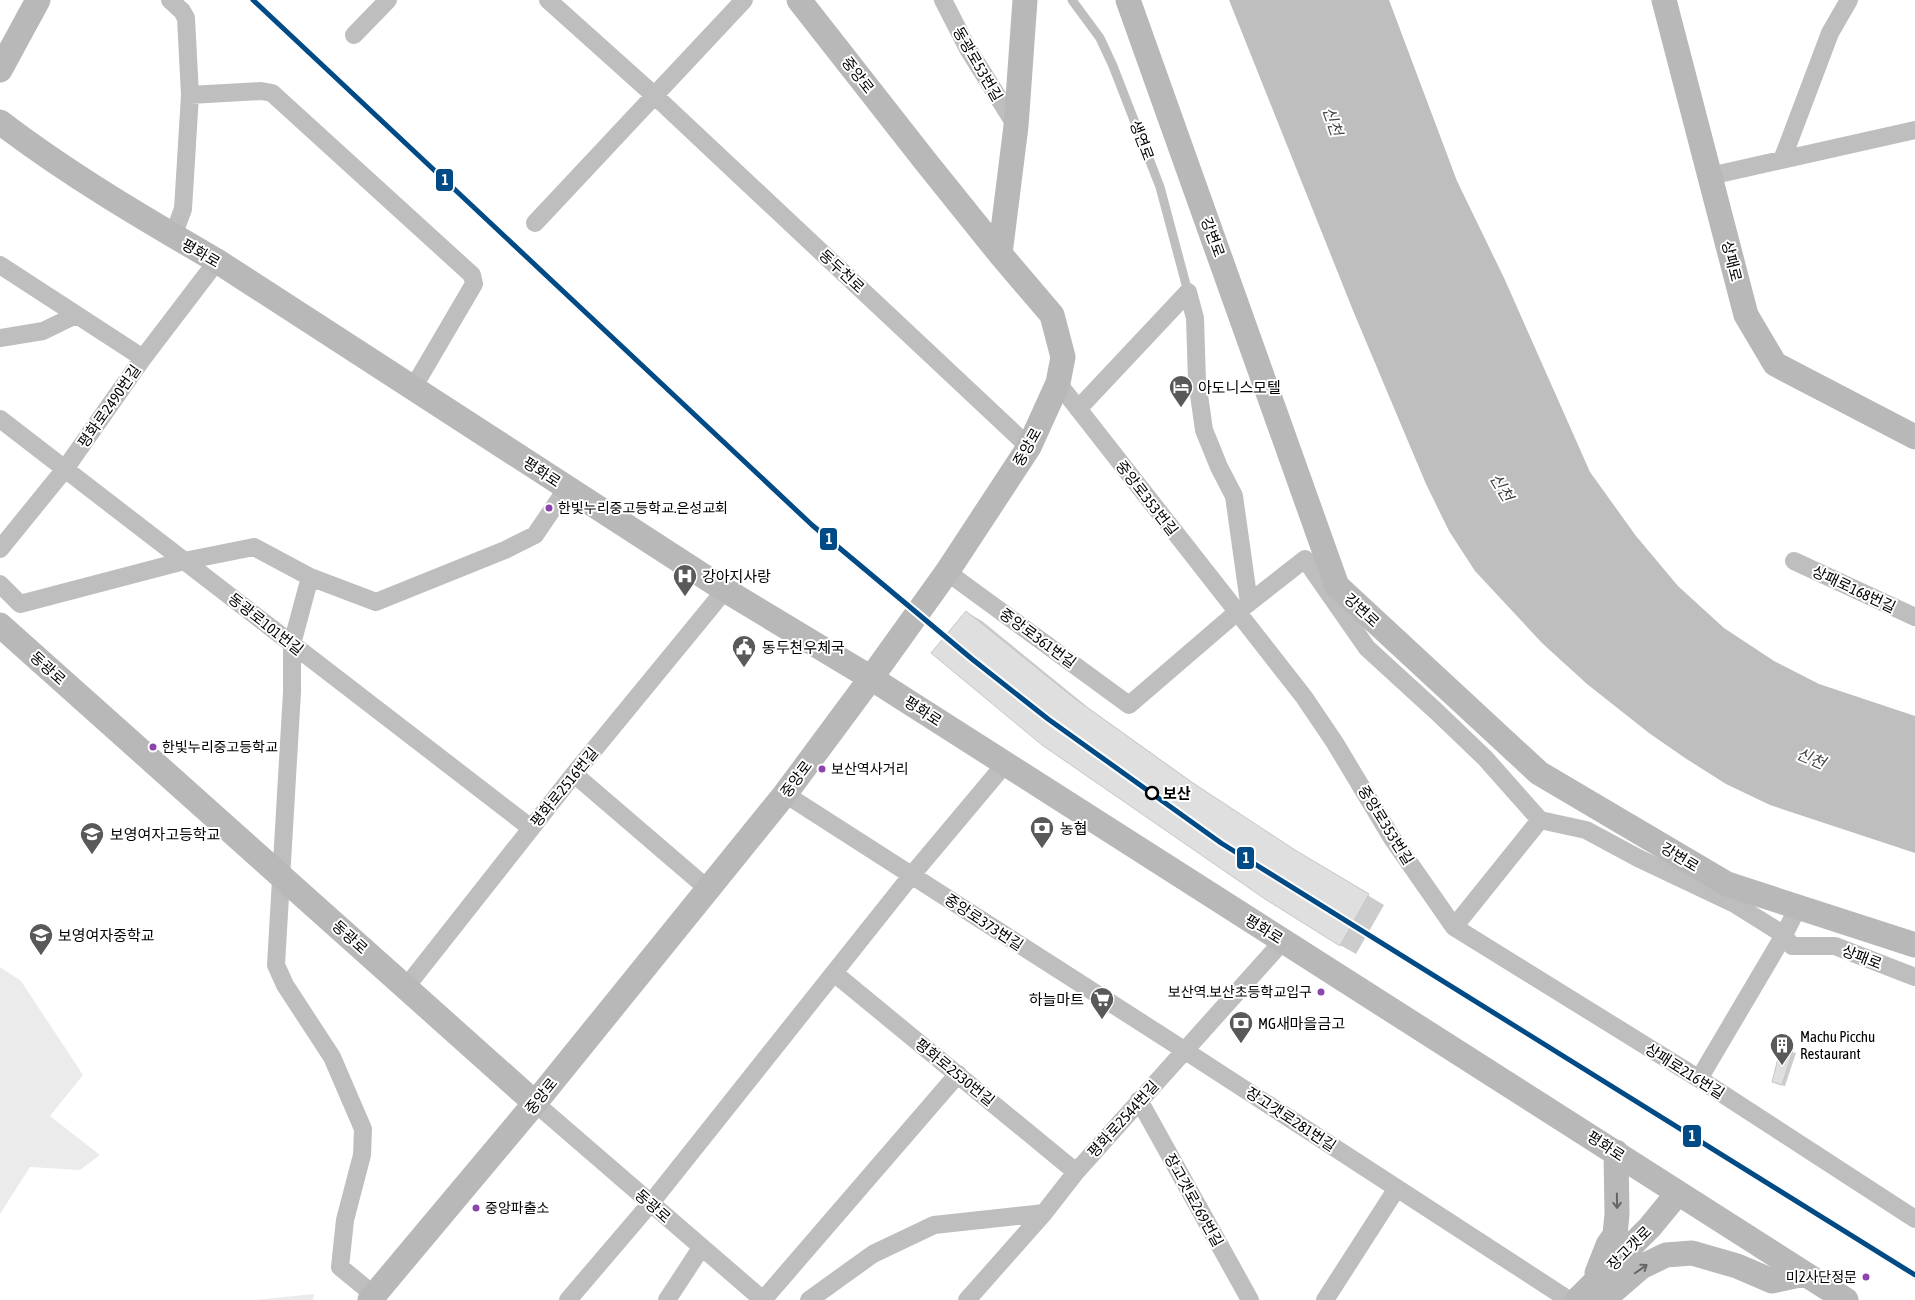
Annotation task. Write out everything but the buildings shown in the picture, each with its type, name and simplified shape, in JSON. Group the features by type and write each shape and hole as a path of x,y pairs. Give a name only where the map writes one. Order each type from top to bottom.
{"main road":[{"path":"0,70 38,0"},
{"name":"중앙로","path":"372,1298 535,1103 785,794 947,572 1029,447 1058,383 1064,357 1052,315 1000,254 799,0"},
{"path":"1000,254 1016,126 1025,0"},
{"name":"강변로","path":"1128,0 1337,586 1539,773 1726,884 1915,945"},
{"name":"상패로","path":"1664,0 1746,315 1776,364 1915,437"},
{"name":"평화로","path":"0,122 44,156 217,261 725,590 871,678 1846,1300"},
{"name":"동광로","path":"0,625 535,1103"},
{"path":"1591,1295 1608,1245 1615,1235 1617,1214 1616,1152"},
{"name":"장고갯로","path":"1591,1295 1678,1194"},
{"path":"1591,1295 1666,1255 1692,1253 1737,1266 1772,1281 1804,1274"}],"street":[{"path":"170,0 186,18 190,95 183,209 173,236"},
{"path":"354,35 388,0"},
{"name":"동두천로","path":"548,0 655,96 1029,447"},
{"path":"535,223 744,0"},
{"name":"동광로53번길","path":"943,0 968,49 1016,126"},
{"path":"1782,160 1830,33 1849,0"},
{"path":"190,95 261,91 272,94 472,274 474,284 413,388"},
{"path":"1710,176 1915,130"},
{"name":"평화로2490번길","path":"0,550 65,469 143,358 217,261"},
{"path":"0,265 143,358"},
{"path":"1078,409 1188,292"},
{"path":"1188,292 1195,318 1197,381 1204,430 1219,467 1234,496 1242,608"},
{"path":"0,338 43,331 76,314"},
{"name":"중앙로353번길","path":"1058,383 1242,608 1334,743 1392,838 1454,927"},
{"name":"동광로101번길","path":"0,420 531,828"},
{"path":"0,584 20,604 184,561 254,546 310,577 376,602 535,536 568,488"},
{"path":"1242,608 1305,559 1367,648 1485,758 1540,820 1586,830 1638,858 1733,903 1784,935"},
{"name":"상패로168번길","path":"1794,561 1915,618"},
{"name":"중앙로361번길","path":"947,572 1129,705 1242,608"},
{"path":"310,577 292,644 292,692 276,965 285,985 332,1057 363,1129 362,1156 345,1220 340,1267 372,1298"},
{"name":"평화로2516번길","path":"406,987 574,774 725,590"},
{"path":"568,1300 650,1204 911,876 1005,764"},
{"path":"574,774 708,889"},
{"name":"중앙로373번길","path":"785,794 1184,1050"},
{"path":"1454,927 1540,820"},
{"path":"1699,1079 1784,935 1798,907"},
{"name":"상패로216번길","path":"1454,927 1699,1079 1915,1219"},
{"name":"상패로","path":"1784,935 1792,946 1835,946 1915,977"},
{"name":"평화로2544번길","path":"967,1300 1044,1213 1076,1172 1139,1100 1283,940"},
{"name":"평화로2530번길","path":"834,973 1076,1172"},
{"name":"장고갯로281번길","path":"1184,1050 1569,1300"},
{"name":"동광로","path":"535,1103 763,1300 958,1074"},
{"name":"장고갯로269번길","path":"1139,1100 1250,1300"},
{"path":"1325,1300 1397,1188"},
{"path":"809,1300 873,1254 934,1225 1044,1213"},
{"path":"667,1300 701,1248"}],"lane":[{"name":"생연로","path":"1072,0 1100,38 1113,66 1160,187 1188,292"}],"shaded area":[{"path":"0,967 21,981 83,1075 50,1116 100,1155 80,1170 30,1167 0,1214"},
{"path":"314,1294 313,1300 253,1300"}],"water":[{"name":"신천","path":"1229,0 1389,0 1457,181 1505,280 1590,472 1636,536 1678,586 1724,628 1774,661 1819,684 1915,716 1915,853 1770,805 1726,784 1685,758 1649,733 1587,684 1542,643 1475,571 1449,531 1426,484 1354,313"}],"transit line":[{"name":"1","path":"253,0 812,525 972,659 1048,719 1221,843 1915,1275"}],"place":[{"name":"아도니스모텔","path":"1181,408"},
{"name":"한빛누리중고등학교.은성교회","path":"549,508"},
{"name":"강아지사랑","path":"685,597"},
{"name":"동두천우체국","path":"744,668"},
{"name":"한빛누리중고등학교","path":"153,747"},
{"name":"보산역사거리","path":"822,769"},
{"name":"보산","path":"1152,793"},
{"name":"농협","path":"1042,849"},
{"name":"보영여자고등학교","path":"92,855"},
{"name":"보영여자중학교","path":"41,956"},
{"name":"보산역.보산초등학교입구","path":"1321,992"},
{"name":"하늘마트","path":"1102,1020"},
{"name":"MG새마을금고","path":"1241,1044"},
{"name":"Machu Picchu Restaurant","path":"1782,1066"},
{"name":"중앙파출소","path":"476,1208"},
{"name":"미2사단정문","path":"1866,1277"}]}
